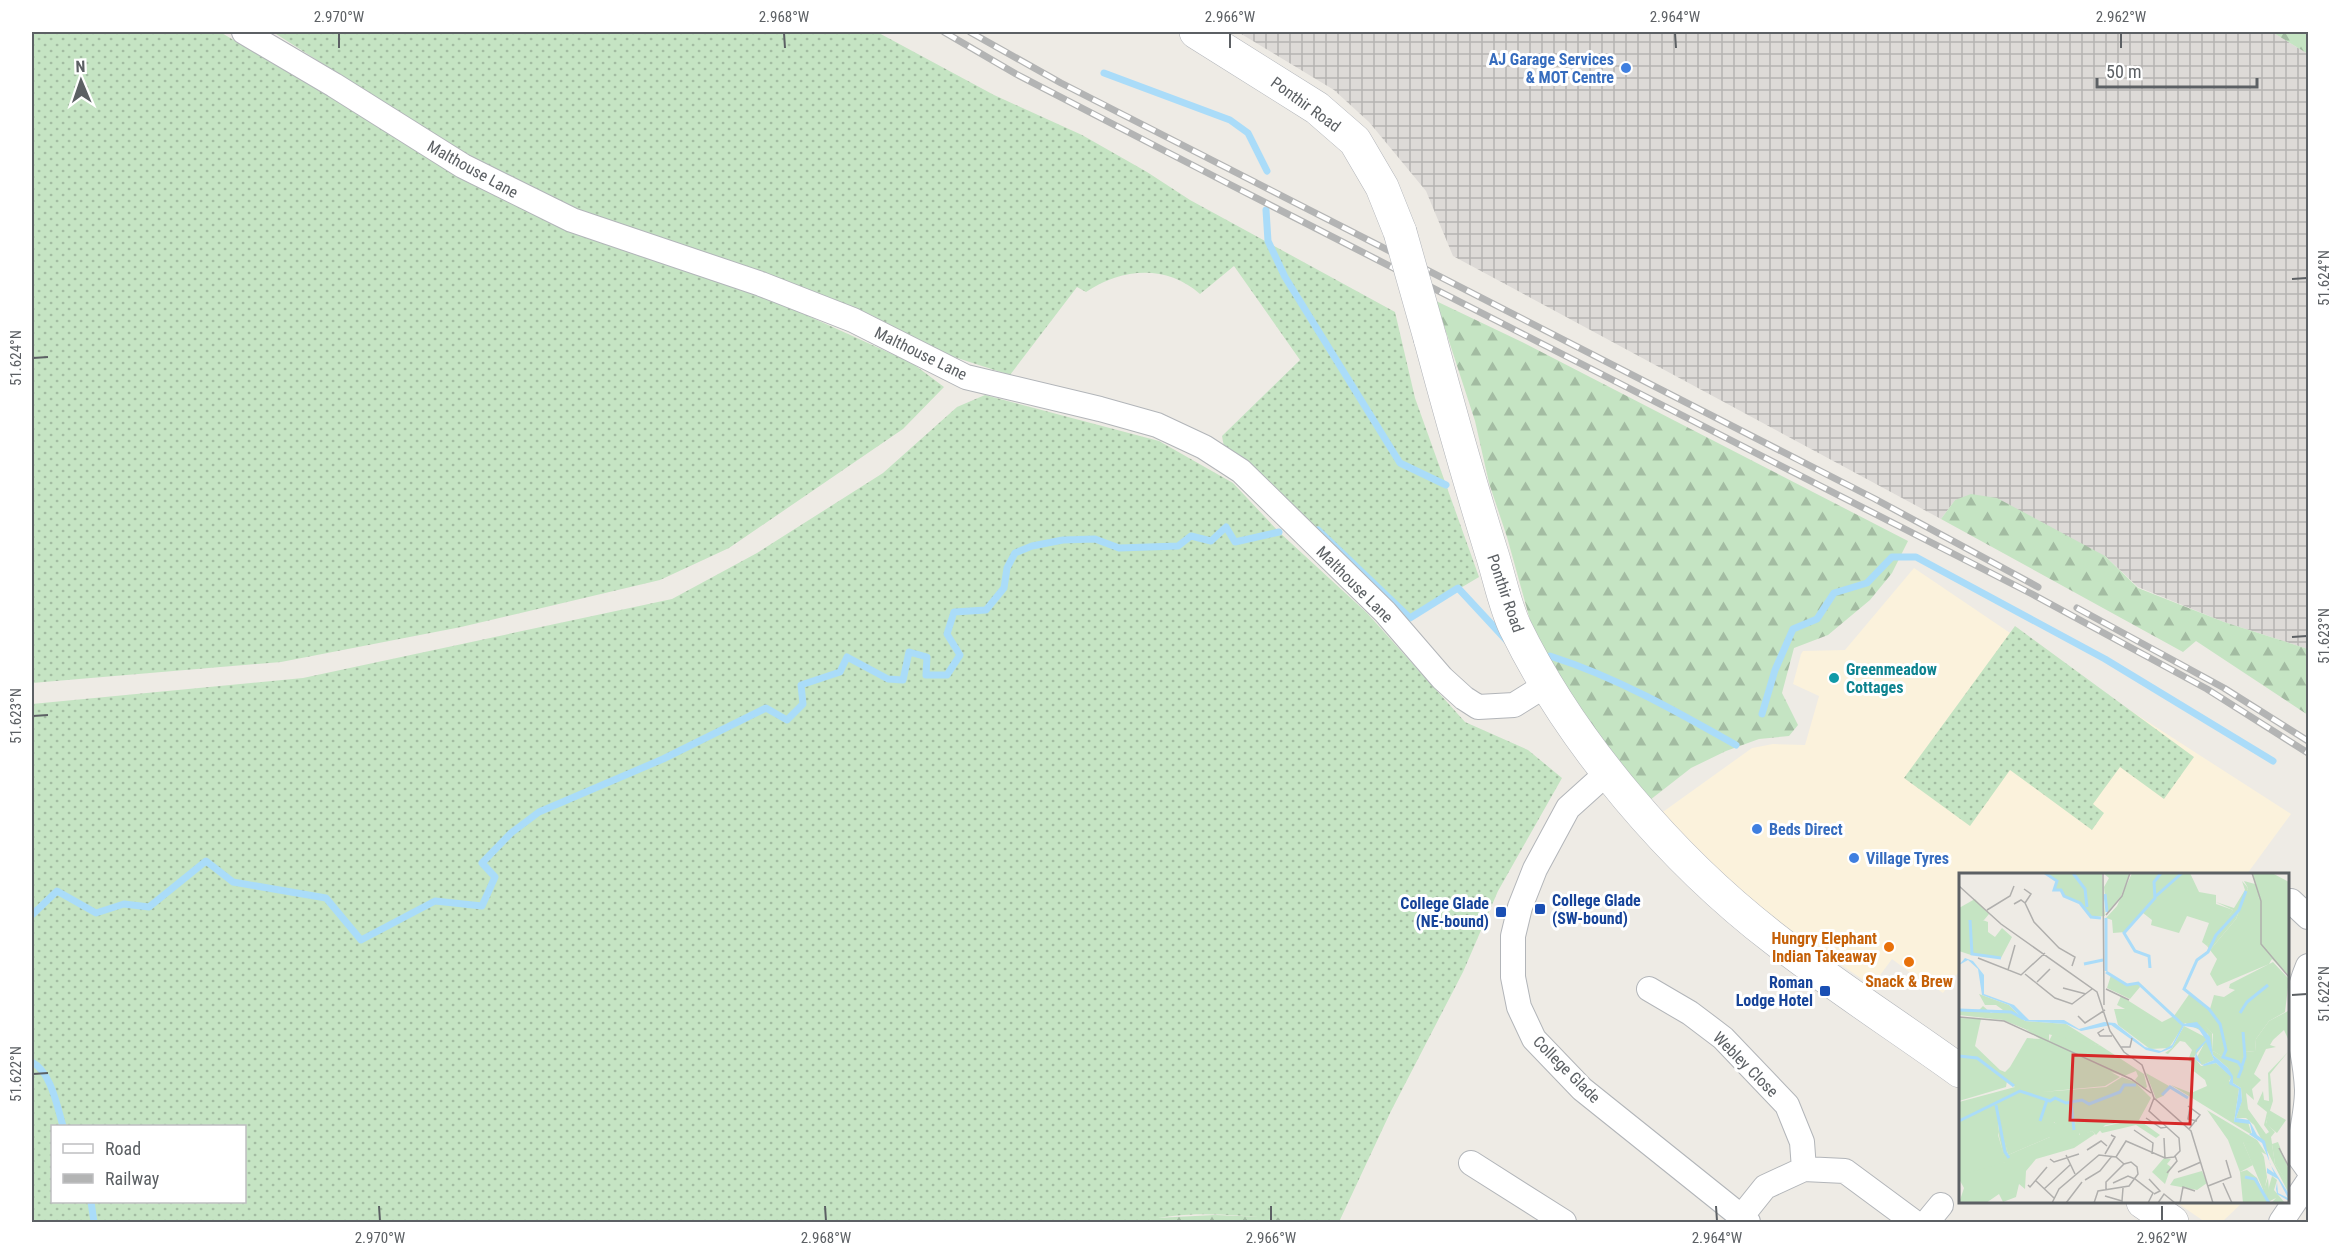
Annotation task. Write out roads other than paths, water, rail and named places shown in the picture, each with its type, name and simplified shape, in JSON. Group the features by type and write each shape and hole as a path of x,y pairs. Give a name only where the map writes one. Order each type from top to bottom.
{"main road":[{"name":"Ponthir Road","path":"1196,32 1317,108 1355,141 1382,187 1400,232 1461,457 1514,625 1546,685 1608,772 1665,841 1700,875 1775,939 1959,1070"},
{"path":"2144,1203 2172,1222"}],"street":[{"name":"Malthouse Lane","path":"244,32 463,166 572,220 761,284 853,320 966,377 1090,406 1157,425 1204,447 1241,471 1385,612 1442,678 1464,698 1478,707 1514,705 1546,685"},
{"name":"College Glade","path":"1608,772 1568,808 1535,869 1520,907 1513,936 1513,976 1519,1007 1534,1040 1582,1089 1745,1220"},
{"path":"2308,966 2301,982 2296,1029 2307,1091 2298,1155 2308,1169"},
{"name":"Webley Close","path":"1649,989 1690,1013 1723,1038 1787,1105 1802,1142 1804,1168"},
{"path":"1471,1163 1564,1222"},
{"path":"1745,1220 1765,1187 1804,1168 1845,1171 1914,1222"},
{"path":"2281,1222 2308,1182"}],"waterway":[{"path":"1104,73 1230,120 1248,133 1267,171"},
{"path":"1266,210 1268,241 1285,277 1400,463 1446,485"},
{"path":"32,915 57,891 96,913 124,904 149,907 206,861 233,882 326,898 361,940 435,901 482,906 495,877 482,863 511,833 539,812 663,759 766,708 787,720 803,704 801,685 840,672 847,657 888,679 903,680 909,652 927,657 926,675 947,675 960,655 947,634 954,612 986,610 1004,588 1007,568 1015,553 1032,546 1063,540 1095,539 1119,548 1178,546 1191,536 1211,541 1226,527 1235,542 1279,532"},
{"path":"1318,530 1410,618 1458,588 1509,643"},
{"path":"1762,714 1775,670 1793,629 1817,619 1834,593 1867,583 1892,557 1916,557 2105,659 2273,761"},
{"path":"1550,656 1622,684 1736,745"},
{"path":"32,1062 39,1067 49,1081 63,1125"},
{"path":"91,1203 94,1222"}],"railway":[{"path":"944,32 1016,74 1227,183 2032,594 2207,689 2308,753"},
{"path":"970,32 1061,83 1875,499 2038,587"},
{"path":"2077,608 2224,688 2308,741"}],"place":[{"name":"AJ Garage Services & MOT Centre","path":"1626,68"},
{"name":"Greenmeadow Cottages","path":"1834,678"},
{"name":"Beds Direct","path":"1757,829"},
{"name":"Village Tyres","path":"1854,858"},
{"name":"College Glade (SW-bound)","path":"1540,909"},
{"name":"College Glade (NE-bound)","path":"1501,912"},
{"name":"Hungry Elephant Indian Takeaway","path":"1889,947"},
{"name":"Snack & Brew","path":"1909,962"},
{"name":"Roman Lodge Hotel","path":"1825,991"}]}
